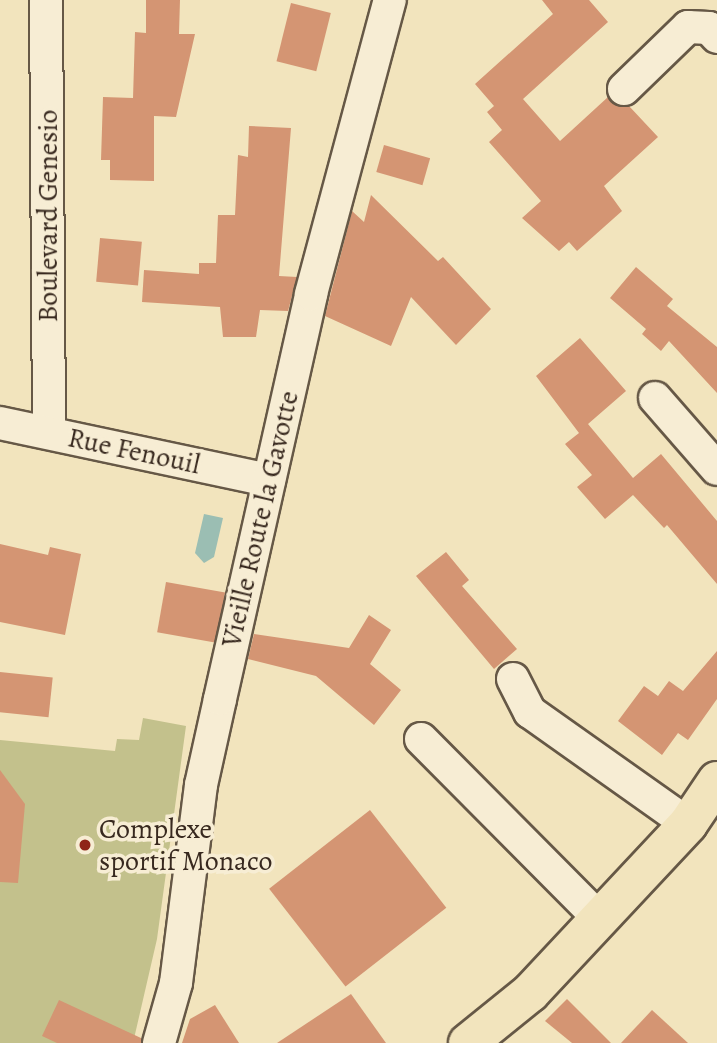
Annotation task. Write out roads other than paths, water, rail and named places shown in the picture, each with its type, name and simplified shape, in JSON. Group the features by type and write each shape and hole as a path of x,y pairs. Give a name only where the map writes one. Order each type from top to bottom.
{"main road":[{"path":"468,1043 530,993 688,824 717,781"}],"street":[{"name":"Boulevard Genesio","path":"46,0 49,432"},
{"name":"Vieille Route la Gavotte","path":"159,1043 176,983 201,785 311,294 390,0"},
{"path":"624,89 688,27 709,28 717,37"},
{"path":"655,398 717,469"},
{"name":"Rue Fenouil","path":"0,423 269,480"},
{"path":"513,679 530,712 688,824"},
{"path":"421,739 600,919"}],"water":[{"path":"204,514 223,518 214,557 204,563 195,553"}],"place":[{"name":"Complexe sportif Monaco","path":"85,845"}]}
